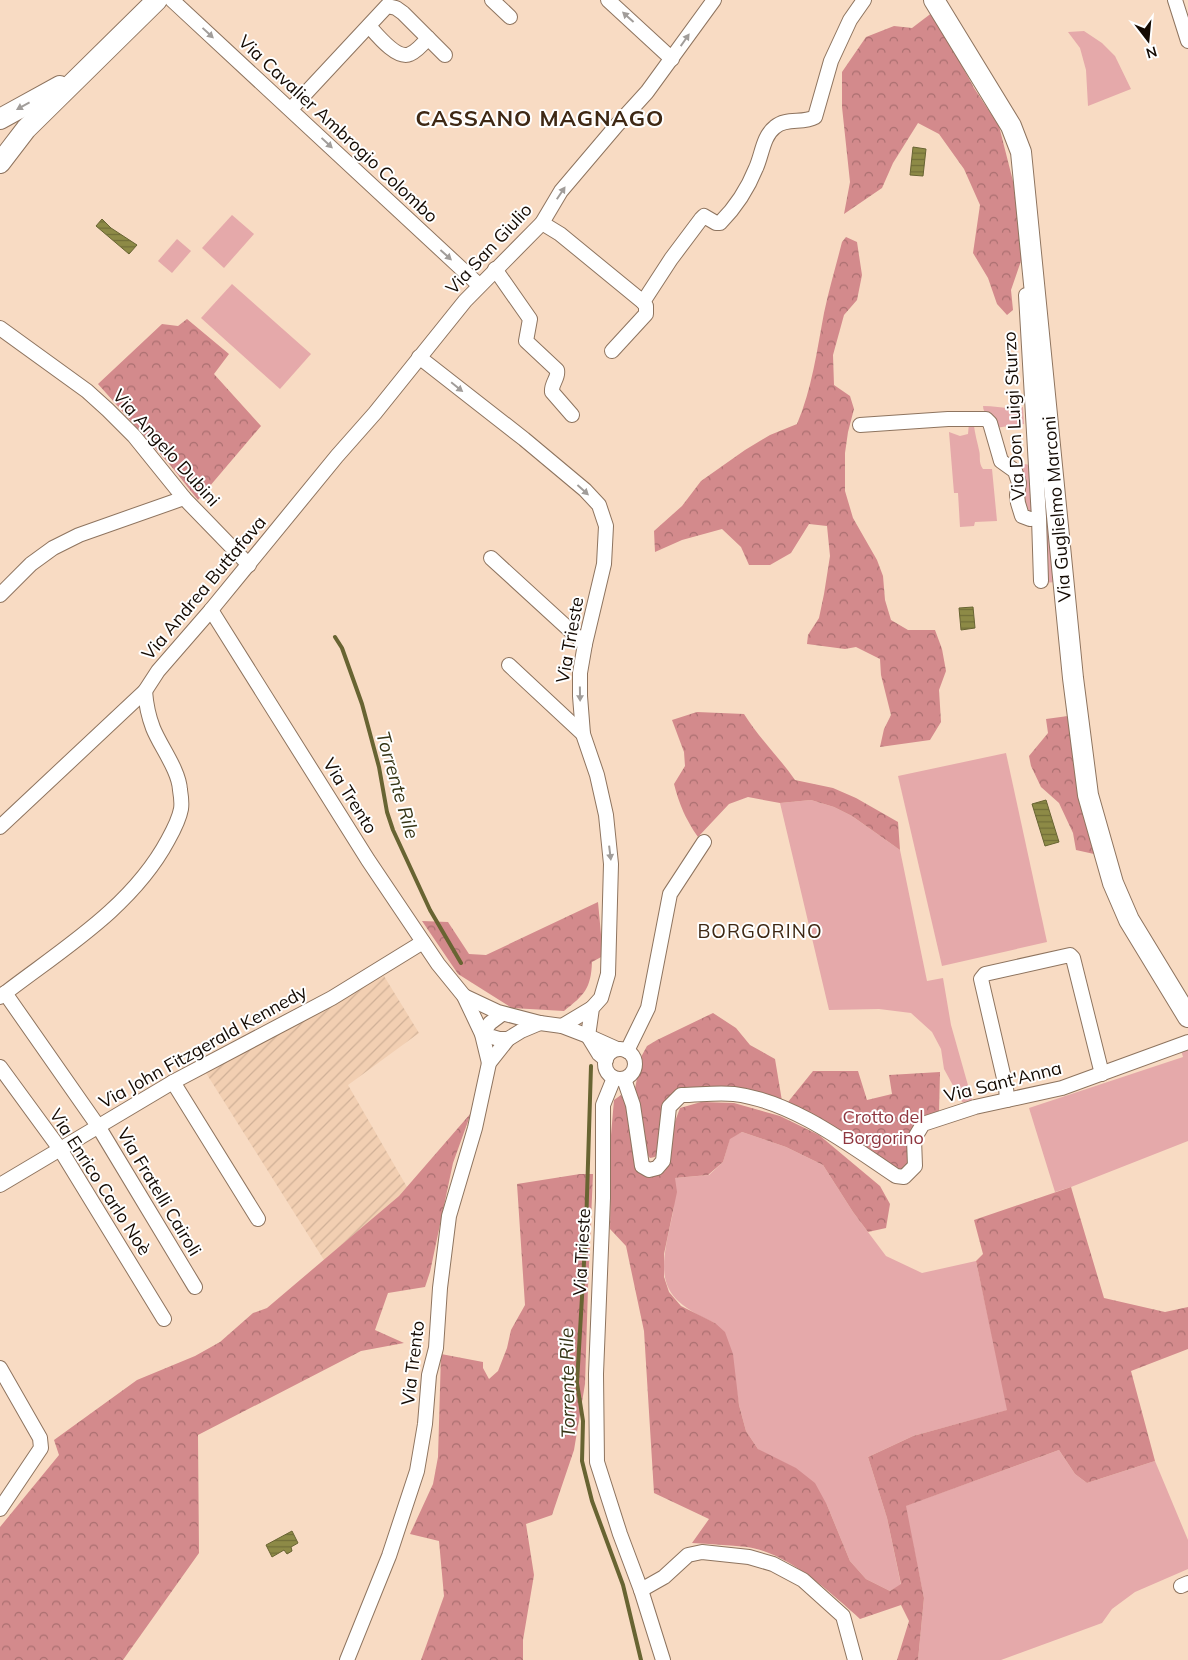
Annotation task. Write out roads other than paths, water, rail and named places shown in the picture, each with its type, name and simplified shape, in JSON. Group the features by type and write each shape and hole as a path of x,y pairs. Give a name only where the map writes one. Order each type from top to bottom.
{"street":[{"path":"0,163 26,129 157,0"},
{"name":"Via Cavalier Ambrogio Colombo","path":"172,0 479,285"},
{"path":"492,0 510,17"},
{"path":"608,0 672,59"},
{"name":"Via San Giulio","path":"419,357 479,285 542,223 561,191 647,92 714,0"},
{"path":"643,302 671,259 701,219 704,216 716,223 720,223 735,206 756,170 767,134 785,121 810,120 815,117 831,61 850,20 864,0"},
{"name":"Via Guglielmo Marconi","path":"934,0 1011,126 1021,152 1073,678 1088,795 1113,883 1129,920 1188,1017"},
{"path":"1175,0 1188,41"},
{"path":"291,109 387,6 396,8 445,55"},
{"path":"369,26 397,53 403,56 410,55 417,50 428,38"},
{"path":"0,119 55,89 95,62"},
{"path":"0,128 26,129"},
{"path":"542,223 574,245 646,306 646,314 612,351"},
{"name":"Via Don Luigi Sturzo","path":"860,425 929,420 986,419 990,423 1002,460 1015,471 1018,483 1016,496 1022,516 1030,519 1039,518 1026,296 1032,249"},
{"path":"495,269 530,319 526,341 556,370 557,376 552,392 572,415"},
{"name":"Via Angelo Dubini","path":"0,328 87,390 134,436 184,498 249,564"},
{"name":"Via Andrea Buttafava","path":"0,827 145,691 158,671 375,413 419,357"},
{"name":"Via Trieste","path":"419,357 524,439 585,490 599,505 606,526 604,564 580,673 583,734 596,774 606,815 611,864 608,974 600,998 592,1008 588,1036"},
{"path":"0,595 31,564 53,548 79,535 184,498"},
{"path":"1039,518 1041,581"},
{"path":"491,558 585,644"},
{"name":"Via Trento","path":"211,610 368,860 438,964 464,996 482,1034 489,1063"},
{"path":"510,665 583,734"},
{"path":"3,995 54,958 115,907 144,876 163,849 175,827 181,808 180,787 165,751 153,729 147,710 145,691"},
{"path":"588,1036 622,1050 634,1058 635,1068 633,1073 619,1078 606,1071 606,1060 608,1055 622,1050 648,1008 670,894 704,842"},
{"name":"Via John Fitzgerald Kennedy","path":"0,1184 173,1082 332,998 423,942"},
{"path":"1007,1100 1006,1087 981,978 985,974 1070,955 1073,958 1102,1074"},
{"name":"Via Fratelli Cairoli","path":"3,995 98,1126 195,1287"},
{"name":"Via Trento","path":"464,996 502,1014 562,1026 588,1036"},
{"path":"562,1026 592,1008"},
{"path":"502,1014 506,1029 504,1042 482,1034 490,1023 502,1014"},
{"name":"Via Trento","path":"347,1660 389,1556 417,1471 425,1424 430,1375 436,1348 440,1288 449,1216 475,1128 489,1063 504,1042 521,1031 540,1023"},
{"path":"588,1036 599,1054 606,1060"},
{"name":"Via Sant'Anna","path":"619,1078 633,1105 642,1166 649,1170 658,1168 663,1161 669,1107 681,1095 733,1094 766,1101 822,1127 896,1176 904,1177 915,1166 914,1139 923,1124 944,1116 1062,1088 1188,1042"},
{"name":"Via Enrico Carlo Noè","path":"0,1067 60,1149 164,1319"},
{"name":"Via Trieste","path":"619,1078 604,1105 603,1198 596,1374 597,1462 663,1660"},
{"path":"173,1082 258,1218"},
{"path":"0,1368 40,1438 41,1448 0,1510"},
{"path":"641,1590 664,1577 688,1555 702,1552 749,1556 773,1564 803,1580 843,1616 855,1660"}],"waterway":[{"name":"Torrente Rile","path":"335,637 342,648 362,704 379,767 387,812 393,830 430,910 461,963"},
{"name":"Torrente Rile","path":"591,1066 586,1228 577,1383 583,1421 582,1461 592,1501 623,1585 641,1660"}],"district":[{"name":"CASSANO MAGNAGO","path":"540,118"},
{"name":"BORGORINO","path":"760,931"}],"park label":[{"name":"Crotto del Borgorino","path":"883,1127"}]}
